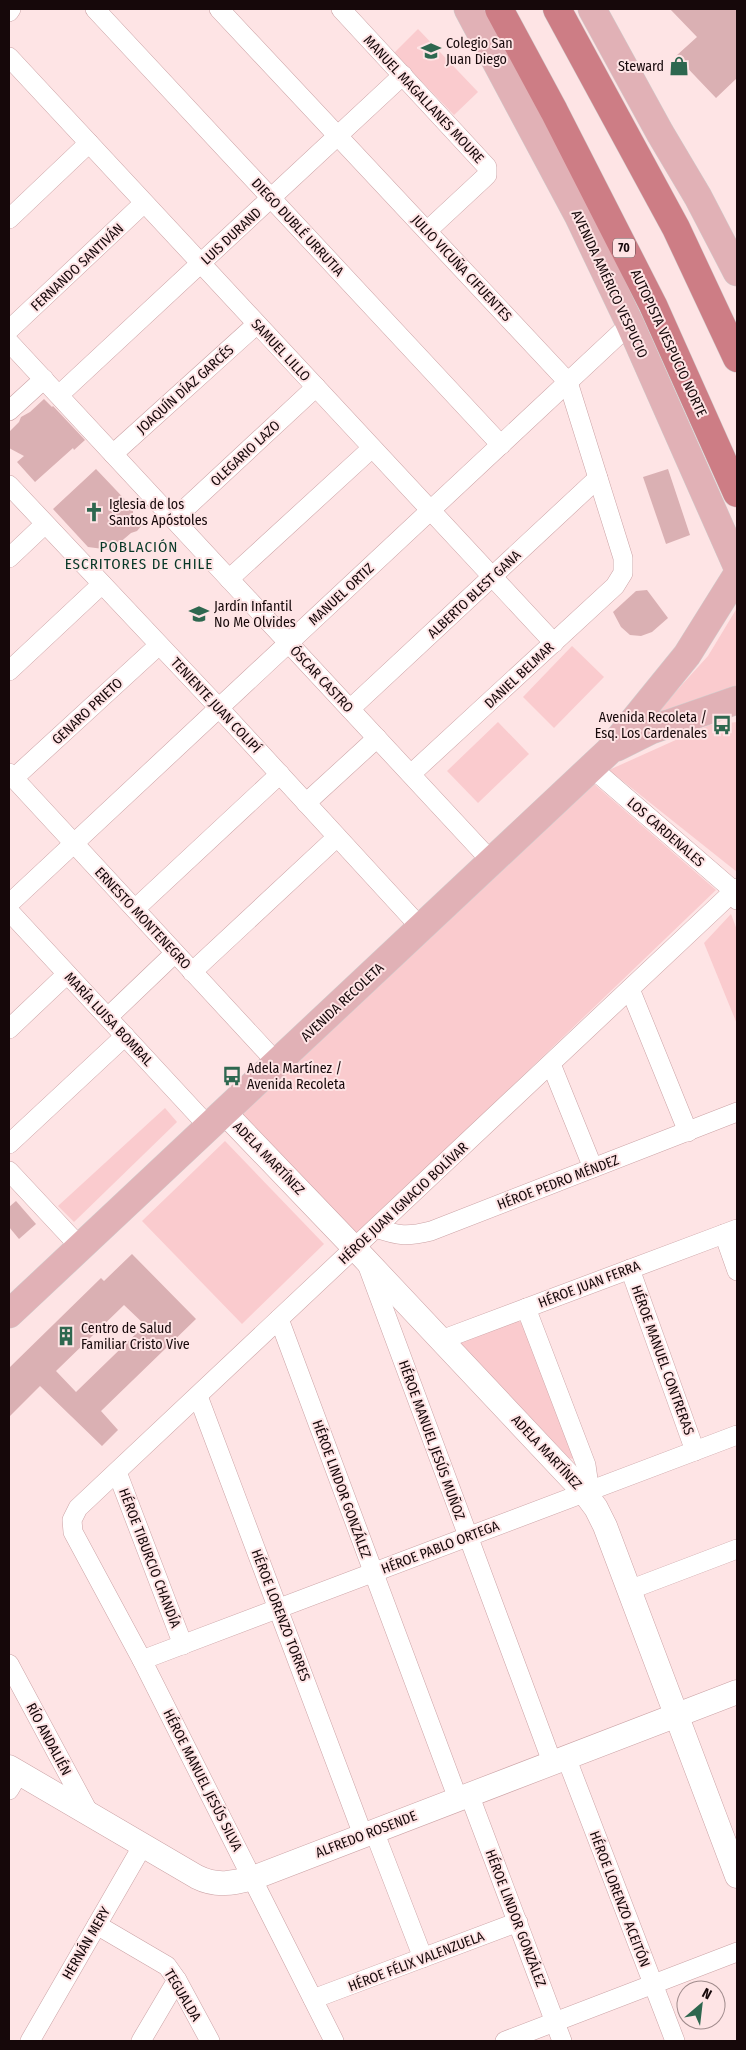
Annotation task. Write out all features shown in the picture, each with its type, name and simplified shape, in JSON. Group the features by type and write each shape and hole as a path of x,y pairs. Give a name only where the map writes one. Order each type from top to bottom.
{"highway":[{"name":"AUTOPISTA VESPUCIO NORTE","path":"498,9 554,111 653,305 737,494"},
{"path":"557,9 676,228 737,358"}],"main road":[{"name":"AVENIDA AMÉRICO VESPUCIO","path":"468,9 555,169 630,324 737,566"},
{"path":"592,9 734,256"},
{"name":"AVENIDA RECOLETA","path":"9,1314 600,760 699,640 737,575"},
{"name":"AVENIDA RECOLETA","path":"600,760 651,730 731,705"}],"street":[{"name":"DIEGO DUBLÉ URRUTIA","path":"95,9 500,445"},
{"name":"JULIO VICUÑA CIFUENTES","path":"219,9 568,382 623,558 624,573"},
{"name":"MANUEL MAGALLANES MOURE","path":"341,9 485,164 488,171 484,178 427,232"},
{"name":"SAMUEL LILLO","path":"9,57 554,642"},
{"name":"LUIS DURAND","path":"59,395 403,75"},
{"path":"12,210 89,143"},
{"name":"FERNANDO SANTIVÁN","path":"9,330 144,203"},
{"name":"JOAQUÍN DÍAZ GARCÉS","path":"113,454 257,324"},
{"name":"MANUEL ORTIZ","path":"9,904 630,324"},
{"name":"ÓSCAR CASTRO","path":"9,342 492,862"},
{"path":"9,411 44,379"},
{"name":"OLEGARIO LAZO","path":"174,519 316,387"},
{"path":"229,579 372,448"},
{"name":"ALBERTO BLEST GANA","path":"350,709 598,478"},
{"name":"TENIENTE JUAN COLIPÍ","path":"9,485 160,644 421,928"},
{"path":"9,558 46,524"},
{"name":"DANIEL BELMAR","path":"411,774 615,586 624,573"},
{"path":"9,671 102,584"},
{"name":"GENARO PRIETO","path":"11,776 160,644"},
{"path":"306,803 377,738"},
{"name":"LOS CARDENALES","path":"600,760 736,893"},
{"path":"135,909 280,774"},
{"name":"ERNESTO MONTENEGRO","path":"11,776 277,1063"},
{"path":"192,972 337,837"},
{"name":"HÉROE JUAN IGNACIO BOLÍVAR","path":"72,1520 78,1508 279,1319 360,1253 376,1228 630,989 736,893"},
{"name":"MARÍA LUISA BOMBAL","path":"9,911 125,1036 217,1119"},
{"path":"108,1017 175,953"},
{"path":"9,1029 67,974"},
{"path":"630,989 688,1132"},
{"path":"9,1144 125,1036"},
{"path":"551,1064 593,1168"},
{"name":"HÉROE PEDRO MÉNDEZ","path":"376,1228 399,1236 431,1231 737,1112"},
{"name":"ADELA MARTÍNEZ","path":"217,1119 360,1253 584,1492 596,1508 630,1590 737,1876"},
{"path":"9,1171 80,1247"},
{"path":"730,1231 737,1271"},
{"name":"HÉROE JUAN FERRA","path":"441,1340 730,1231"},
{"name":"HÉROE MANUEL JESÚS MUÑOZ","path":"360,1253 468,1537 559,1759"},
{"name":"HÉROE MANUEL CONTRERAS","path":"630,1269 695,1451"},
{"path":"526,1308 586,1465 588,1479 584,1492"},
{"name":"HÉROE LINDOR GONZÁLEZ","path":"279,1319 374,1572 464,1797 518,1922 562,2041"},
{"name":"HÉROE LORENZO TORRES","path":"198,1396 278,1609 369,1833 423,1958"},
{"name":"HÉROE PABLO ORTEGA","path":"142,1660 737,1435"},
{"name":"HÉROE TIBURCIO CHANDÍA","path":"117,1472 183,1645"},
{"name":"HÉROE MANUEL JESÚS SILVA","path":"72,1520 73,1532 142,1660 334,2041"},
{"path":"630,1590 737,1551"},
{"name":"RÍO ANDALIÉN","path":"9,1664 89,1813"},
{"name":"ALFREDO ROSENDE","path":"12,1777 89,1813 205,1881 225,1884 253,1878 737,1692"},
{"name":"HÉROE LORENZO ACEITÓN","path":"559,1759 675,2041"},
{"name":"HERNÁN MERY","path":"30,2041 143,1845"},
{"name":"HÉROE FÉLIX VALENZUELA","path":"314,1999 518,1922"},
{"name":"TEGUALDA","path":"97,1925 161,1962 172,1972 210,2041"},
{"path":"504,2041 737,1952"},
{"path":"141,2041 177,1980"}],"shaded area":[{"path":"418,29 478,92 454,115 394,53"},
{"path":"737,608 737,686 651,719 708,656"},
{"path":"572,646 604,677 554,728 523,697"},
{"path":"498,722 529,754 478,803 447,771"},
{"path":"737,722 737,872 609,770 709,725"},
{"path":"593,783 716,890 357,1235 238,1112"},
{"path":"731,914 737,930 737,1024 704,943"},
{"path":"165,1108 177,1122 74,1222 58,1206"},
{"path":"225,1141 324,1244 242,1324 142,1221"},
{"path":"518,1321 527,1325 577,1460 569,1458 457,1340"}],"building":[{"path":"670,9 737,9 737,78 716,98 676,56 697,37"},
{"path":"44,399 85,440 74,450 73,448 35,482 17,462 24,456 9,448 9,432 19,422 21,417 30,412"},
{"name":"Iglesia de los Santos Apóstoles","path":"96,469 133,508 133,515 139,517 142,525 137,531 131,533 111,550 88,547 53,509"},
{"path":"668,469 690,535 666,544 643,477"},
{"path":"647,590 668,618 652,632 641,636 630,635 621,627 613,612 636,591"},
{"path":"16,1201 36,1224 19,1239 9,1227 9,1207"},
{"name":"Centro de Salud Familiar Cristo Vive","path":"132,1254 196,1319 101,1411 118,1430 102,1446 40,1386 9,1417 9,1368 101,1278 104,1281","holes":["124,1305 145,1325 76,1392 56,1371"]}],"place":[{"name":"Colegio San Juan Diego","path":"431,51"},
{"name":"Steward","path":"679,66"},
{"name":"Iglesia de los Santos Apóstoles","path":"94,512"},
{"name":"Jardín Infantil No Me Olvides","path":"199,614"},
{"name":"Avenida Recoleta / Esq. Los Cardenales","path":"722,725"},
{"name":"Adela Martínez / Avenida Recoleta","path":"232,1076"},
{"name":"Centro de Salud Familiar Cristo Vive","path":"66,1336"}],"district":[{"name":"POBLACIÓN ESCRITORES DE CHILE","path":"139,556"}]}
